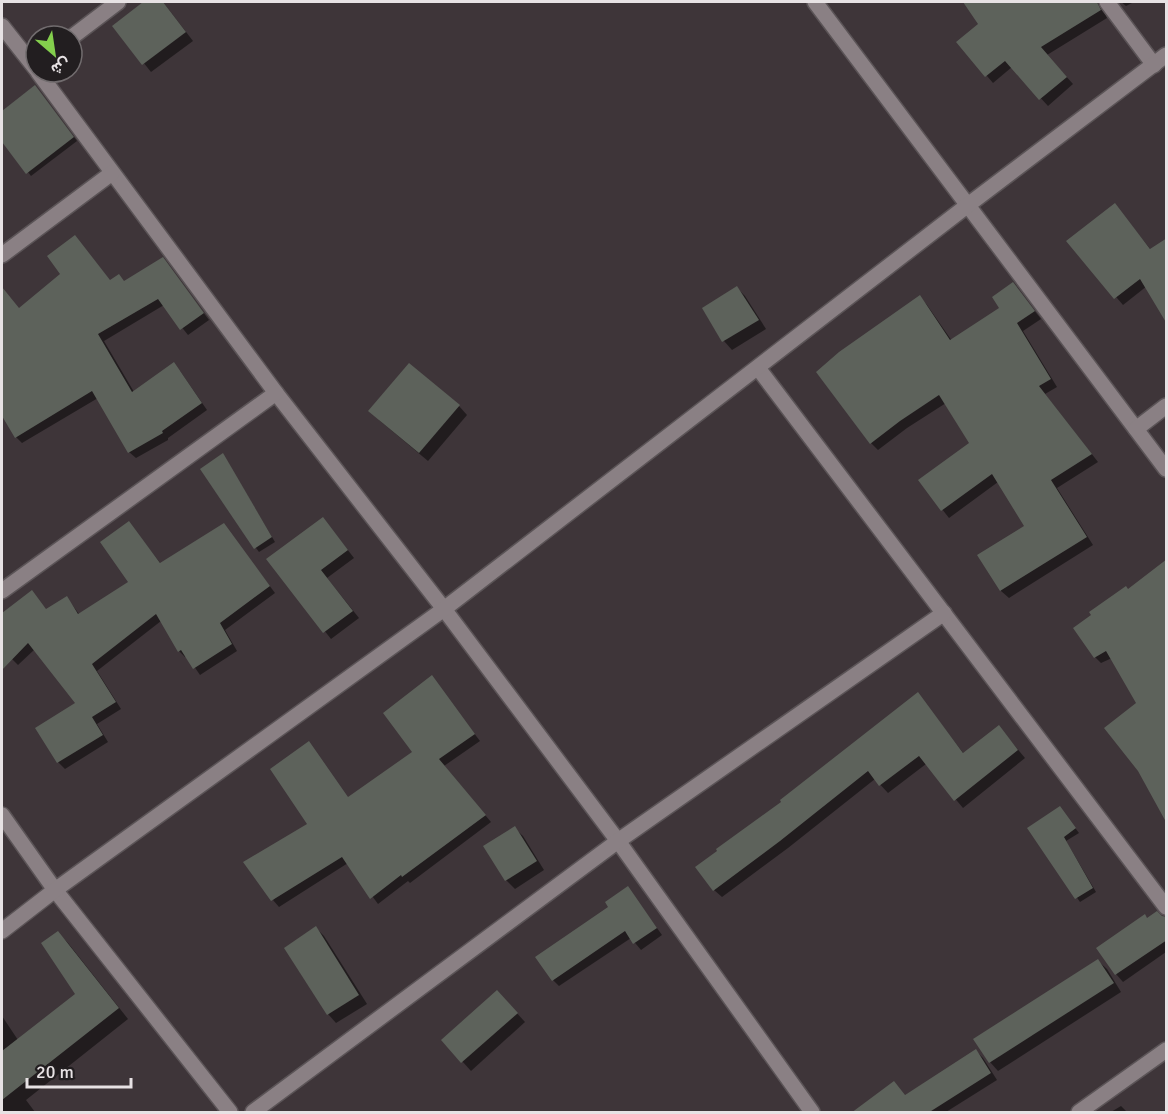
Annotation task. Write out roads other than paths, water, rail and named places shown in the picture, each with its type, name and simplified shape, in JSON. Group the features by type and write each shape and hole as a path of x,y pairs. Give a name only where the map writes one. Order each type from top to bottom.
{"street":[{"path":"84,28 118,2"},
{"path":"815,2 1167,470"},
{"path":"2,931 55,890 444,609 1160,60 1107,2"},
{"path":"2,26 24,53"},
{"path":"48,84 276,393 444,609 618,841 812,1113"},
{"path":"2,255 112,173"},
{"path":"758,368 1167,907"},
{"path":"2,591 276,393"},
{"path":"1136,429 1167,406"},
{"path":"253,1113 618,841 944,613"},
{"path":"2,815 55,890 230,1113"},
{"path":"1079,1113 1167,1050"}]}
